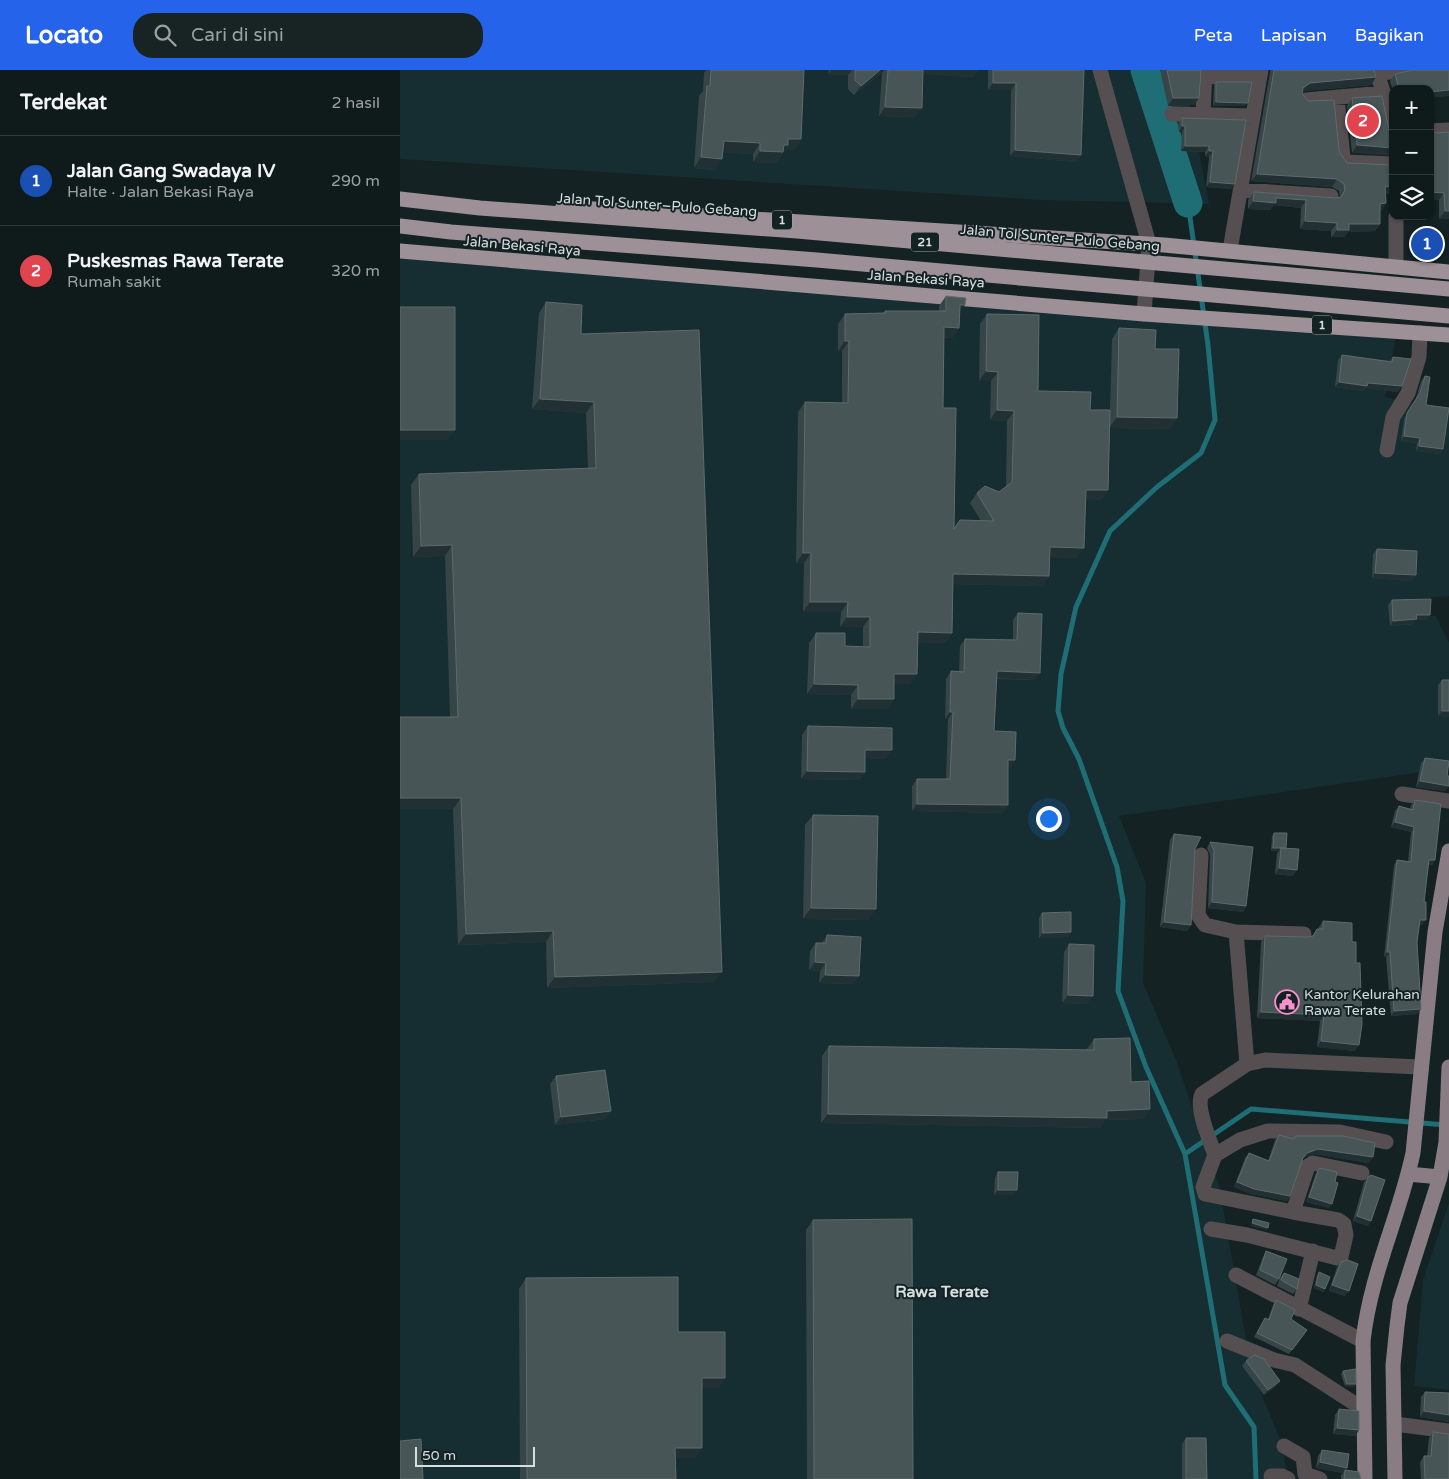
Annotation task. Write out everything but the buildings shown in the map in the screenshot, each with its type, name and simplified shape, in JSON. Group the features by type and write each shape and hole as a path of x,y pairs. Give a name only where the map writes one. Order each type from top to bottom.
{"highway":[{"name":"1","path":"400,198 1157,244 1449,272"},
{"name":"Jalan Tol Sunter–Pulo Gebang","path":"400,198 480,208 796,231 1449,289"},
{"name":"21","path":"400,226 1449,316"},
{"name":"Jalan Bekasi Raya","path":"400,251 1152,315 1449,336"},
{"name":"1","path":"1354,263 1387,275 1449,282"}],"main road":[{"path":"1365,1479 1363,1341 1375,1276 1408,1174 1414,1140 1419,1074 1435,932 1449,851"},
{"path":"1395,1479 1394,1364 1400,1303 1444,1174 1449,1067"},
{"path":"1408,1174 1444,1174"}],"street":[{"path":"1100,70 1157,244 1152,315"},
{"path":"1391,130 1384,93 1376,72 1402,70"},
{"path":"1203,115 1205,73 1261,73 1241,190 1225,250"},
{"path":"1306,100 1384,93"},
{"path":"1337,97 1342,158 1346,162 1389,164"},
{"path":"1172,114 1253,116"},
{"path":"1434,131 1449,130"},
{"path":"1241,190 1331,196"},
{"path":"1396,220 1396,266"},
{"path":"1387,450 1393,417 1408,393 1424,333"},
{"path":"1402,794 1449,801"},
{"path":"1201,855 1198,915 1205,925 1236,932 1304,934"},
{"path":"1236,932 1247,1064"},
{"path":"1211,1230 1314,1251 1337,1258 1342,1257 1346,1235 1344,1224 1338,1220 1205,1194 1203,1187 1214,1151 1198,1103 1202,1094 1247,1064 1265,1060 1419,1074"},
{"path":"1214,1151 1268,1131 1340,1132 1386,1142"},
{"path":"1293,1212 1308,1166 1313,1163 1362,1173"},
{"path":"1299,1309 1314,1251"},
{"path":"1236,1275 1363,1341"},
{"path":"1227,1341 1274,1360 1294,1365 1363,1409"},
{"path":"1395,1424 1449,1431"},
{"path":"1284,1446 1303,1457 1305,1474 1320,1479"},
{"path":"1270,1476 1282,1476 1288,1479"}],"shaded area":[{"path":"400,70 1181,70 1190,102 1209,204 1041,200 400,159"},
{"path":"400,249 1397,330 1385,397 1449,412 1449,596 1415,599 1415,615 1436,616 1449,643 1449,768 1119,816 1146,883 1143,983 1176,1060 1219,1185 1251,1368 1282,1444 1288,1479 400,1479"},
{"path":"1449,1203 1449,1390 1414,1386 1423,1280"}],"waterway":[{"path":"1145,70 1188,203"},
{"path":"1185,1154 1146,1067 1118,991 1123,901 1117,867 1079,759 1063,728 1058,711 1061,674 1076,607 1110,531 1157,487 1201,453 1215,420 1208,345 1188,203"},
{"path":"1256,1479 1254,1427 1225,1385 1185,1154 1251,1109 1446,1125"}],"place":[{"name":"Puskesmas Rawa Terate","path":"1363,121"},
{"name":"Jalan Gang Swadaya IV","path":"1427,244"},
{"name":"Kantor Kelurahan Rawa Terate","path":"1287,1002"}],"district":[{"name":"Rawa Terate","path":"942,1292"}]}
